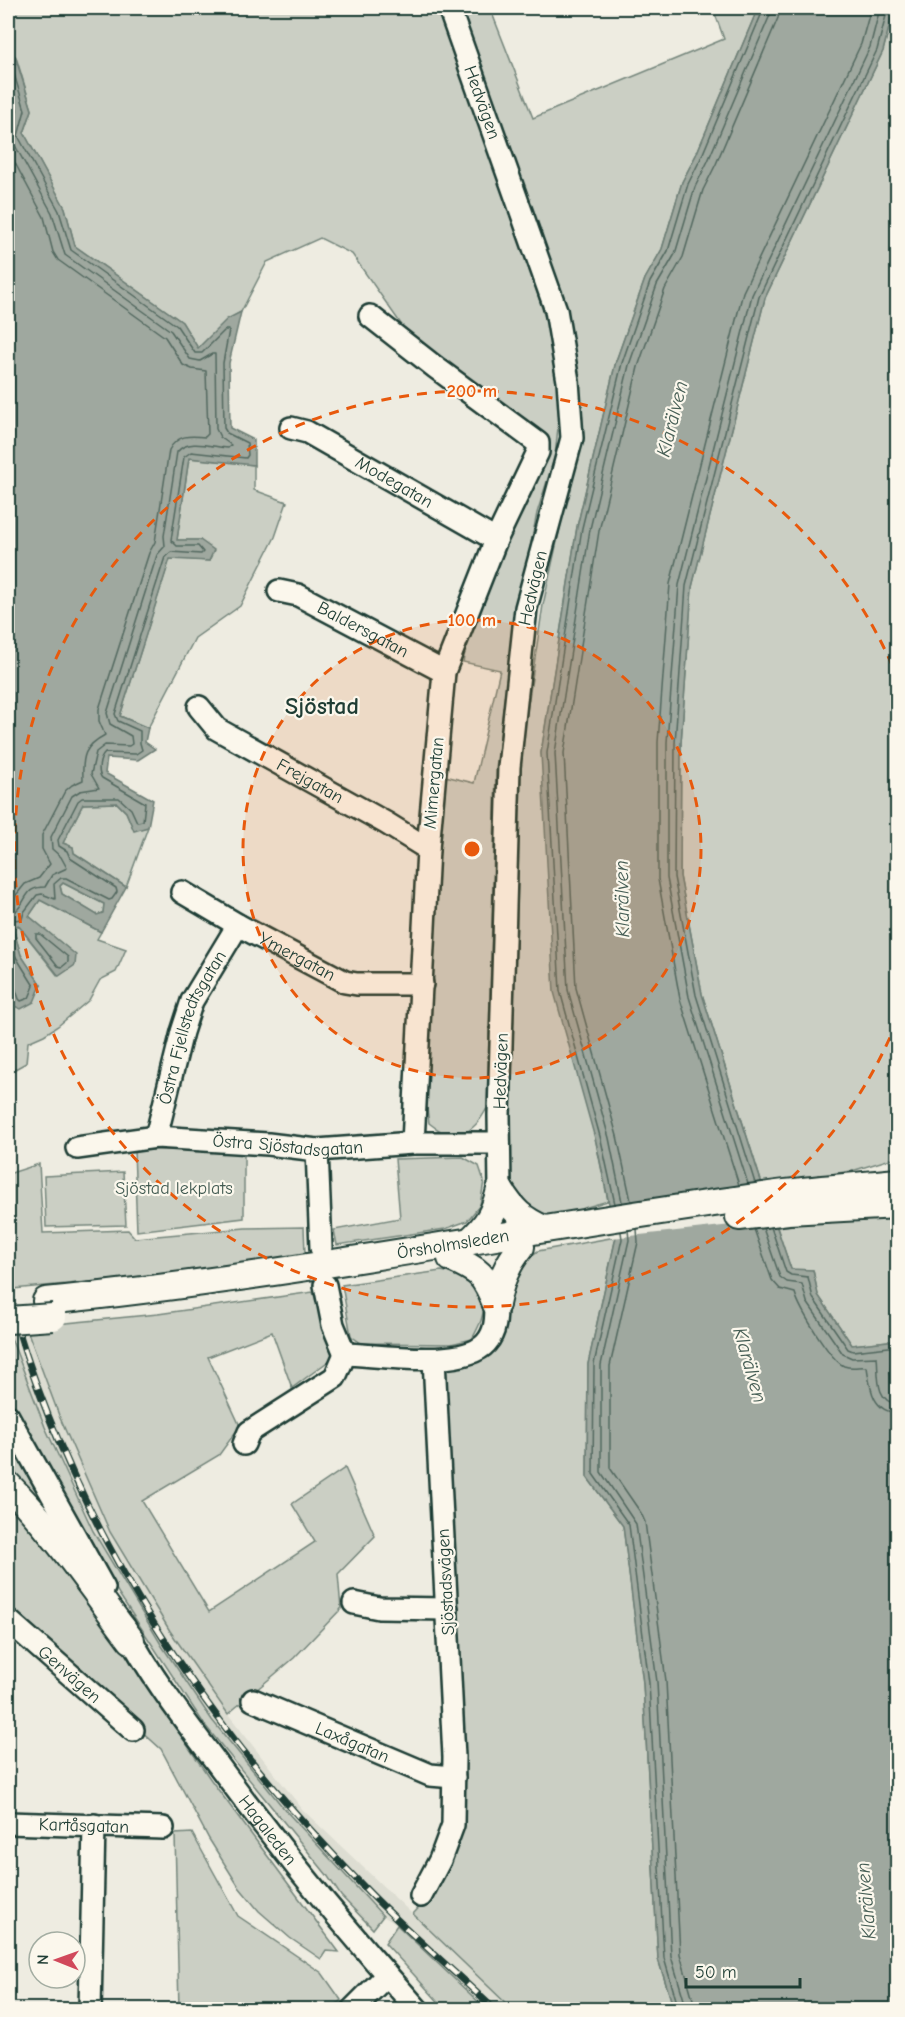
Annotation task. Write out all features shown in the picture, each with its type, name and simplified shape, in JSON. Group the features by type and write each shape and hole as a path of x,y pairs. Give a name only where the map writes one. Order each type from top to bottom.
{"main road":[{"name":"Örsholmsleden","path":"8,1304 49,1309 137,1307 521,1247 589,1229 787,1202 897,1182"},
{"path":"500,1190 509,1206 518,1215 544,1229"},
{"path":"470,1241 495,1210 500,1190"},
{"name":"Örsholmsleden","path":"787,1202 897,1205"},
{"name":"Örsholmsleden","path":"8,1320 49,1309 190,1284 544,1229 589,1229"},
{"path":"496,1304 501,1281 508,1264 521,1247"},
{"path":"451,1258 476,1269 487,1283 496,1304"},
{"path":"8,1485 49,1532 131,1640"}],"street":[{"name":"Hedvägen","path":"449,8 556,310 568,381 572,438 526,608 509,767 499,1143 500,1190"},
{"name":"Mimergatan","path":"370,316 538,443 538,452 496,540 444,672 428,849 412,1143"},
{"name":"Modegatan","path":"291,428 307,432 496,540"},
{"name":"Baldersgatan","path":"279,591 298,595 444,672"},
{"name":"Frejgatan","path":"199,707 217,729 386,823 428,849"},
{"name":"Ymergatan","path":"182,892 238,925 345,982 422,984"},
{"name":"Östra Fjellstedtsgatan","path":"156,1137 192,1001 238,925"},
{"name":"Östra Sjöstadsgatan","path":"77,1148 156,1137 268,1144 317,1150 412,1143 499,1143"},
{"path":"317,1150 321,1248"},
{"path":"244,1443 249,1432 316,1391 334,1377 345,1354 333,1325 325,1285"},
{"path":"345,1354 434,1359 468,1354 486,1342 494,1330 496,1304"},
{"name":"Sjöstadsvägen","path":"421,1896 440,1860 453,1825 447,1609 434,1359"},
{"name":"Hagaleden","path":"8,1416 131,1640 154,1677 248,1805 418,2010"},
{"path":"354,1603 380,1608 447,1609"},
{"name":"Genvägen","path":"11,1630 133,1730"},
{"name":"Laxågatan","path":"253,1700 430,1775 453,1777"},
{"name":"Kartåsgatan","path":"8,1823 163,1828"},
{"path":"90,2010 94,1825"},
{"path":"352,2010 387,1975"}],"shaded area":[{"path":"26,1327 60,1418 110,1532 170,1631 228,1714 303,1810 512,2009 486,2009 397,1925 383,1916 286,1811 212,1720 162,1646 93,1531 45,1427 8,1330"}],"green space":[{"path":"8,8 438,8 506,194 558,359 561,399 555,456 537,513 511,645 496,769 487,1108 476,1125 462,1134 447,1133 429,1123 426,1102 441,775 474,783 500,670 463,662 472,617 547,443 408,334 352,254 320,238 267,262 241,312 227,320 198,349 182,322 75,246 65,208 24,133 32,110 16,57 8,50"},
{"path":"459,8 490,8 533,118 724,39 713,8 758,8 696,155 682,182 662,249 645,279 616,361 577,527 541,753 596,1142 608,1201 587,1207 558,1220 538,1218 510,1187 510,1142 522,745 543,605 577,451 557,287 522,179"},
{"path":"894,8 897,8 897,1157 852,1171 762,1184 702,994 680,876 681,743 692,587 765,298 883,51"},
{"path":"189,458 254,465 254,490 287,502 275,537 240,606 195,638 148,728 120,716 170,558 209,561 200,540 177,540"},
{"path":"117,803 126,812 134,830 148,827 126,887 74,853 73,847 63,843 83,804"},
{"path":"63,883 104,904 103,913 97,915 62,894 60,886"},
{"path":"40,900 101,932 97,939 126,949 116,972 100,980 89,1000 58,1026 28,1042 26,1063 8,1073 8,978 14,1006 41,985 21,955 13,928 18,925 58,976 75,955 29,916"},
{"name":"Sjöstad lekplats","path":"134,1150 244,1150 244,1218 137,1231"},
{"path":"463,1157 479,1166 484,1181 480,1205 467,1221 445,1229 337,1245 334,1230 400,1218 395,1159"},
{"path":"39,1164 43,1233 128,1230 135,1238 245,1228 304,1227 305,1254 142,1277 13,1289 8,1270 8,1174"},
{"path":"123,1172 126,1225 46,1227 44,1176"},
{"path":"897,1215 897,1340 852,1345 818,1295 813,1270 791,1270 777,1227"},
{"path":"616,1237 588,1364 587,1477 623,1526 643,1683 658,1959 674,2009 512,2009 413,1914 433,1893 459,1827 444,1367 487,1354 505,1326 511,1286 520,1264 538,1251"},
{"path":"441,1271 466,1276 478,1293 483,1313 472,1339 451,1344 361,1343 351,1336 342,1285"},
{"path":"313,1292 334,1357 292,1388 272,1332 208,1357 240,1426 219,1455 142,1501 209,1612 315,1542 292,1504 345,1468 375,1536 338,1574 341,1609 294,1658 228,1714 170,1631 110,1532 60,1418 26,1327 158,1314"},
{"path":"8,1330 45,1427 93,1531 162,1646 212,1720 286,1811 383,1916 373,1929 341,1896 327,1875 204,1724 119,1594 8,1402"},
{"path":"8,1429 66,1535 8,1474"},
{"path":"8,1499 88,1599 211,1780 339,1952 326,1951 321,1959 290,1938 259,1911 239,1887 209,1839 161,1749 8,1611"},
{"path":"192,1833 238,1916 322,1973 341,2000 332,2009 179,2009 175,1834"},
{"path":"397,1925 486,2009 445,2009 385,1943"}],"water":[{"name":"Klarälven","path":"758,8 894,8 883,51 765,298 692,587 681,743 680,876 702,994 791,1269 813,1270 818,1295 852,1345 897,1340 897,1360 891,1363 890,1373 898,1401 897,2009 674,2009 658,1959 643,1683 623,1526 587,1477 588,1364 616,1237 596,1142 554,992 541,753 577,527 616,361 645,279 662,249 682,182 696,155"},
{"path":"8,50 15,56 32,110 24,133 65,208 75,246 182,322 198,348 227,319 241,312 229,363 230,428 254,440 254,465 189,458 177,540 200,540 214,550 209,561 170,559 120,716 148,728 145,742 155,749 138,760 107,758 105,773 153,800 148,827 134,831 126,812 117,803 83,804 63,843 73,847 74,853 126,887 101,932 40,900 29,916 76,955 75,965 59,976 18,925 13,928 21,955 41,985 34,1002 21,1009 14,1006 8,978","holes":["63,883 104,904 103,913 97,915 62,894 60,886"]}],"pier":[{"path":"765,1184 778,1220 612,1238 606,1207"}],"railway":[{"path":"8,1295 46,1411 96,1522 156,1627 190,1678 257,1768 326,1847 394,1917 495,2010"}],"district":[{"name":"Sjöstad","path":"322,706"}]}
